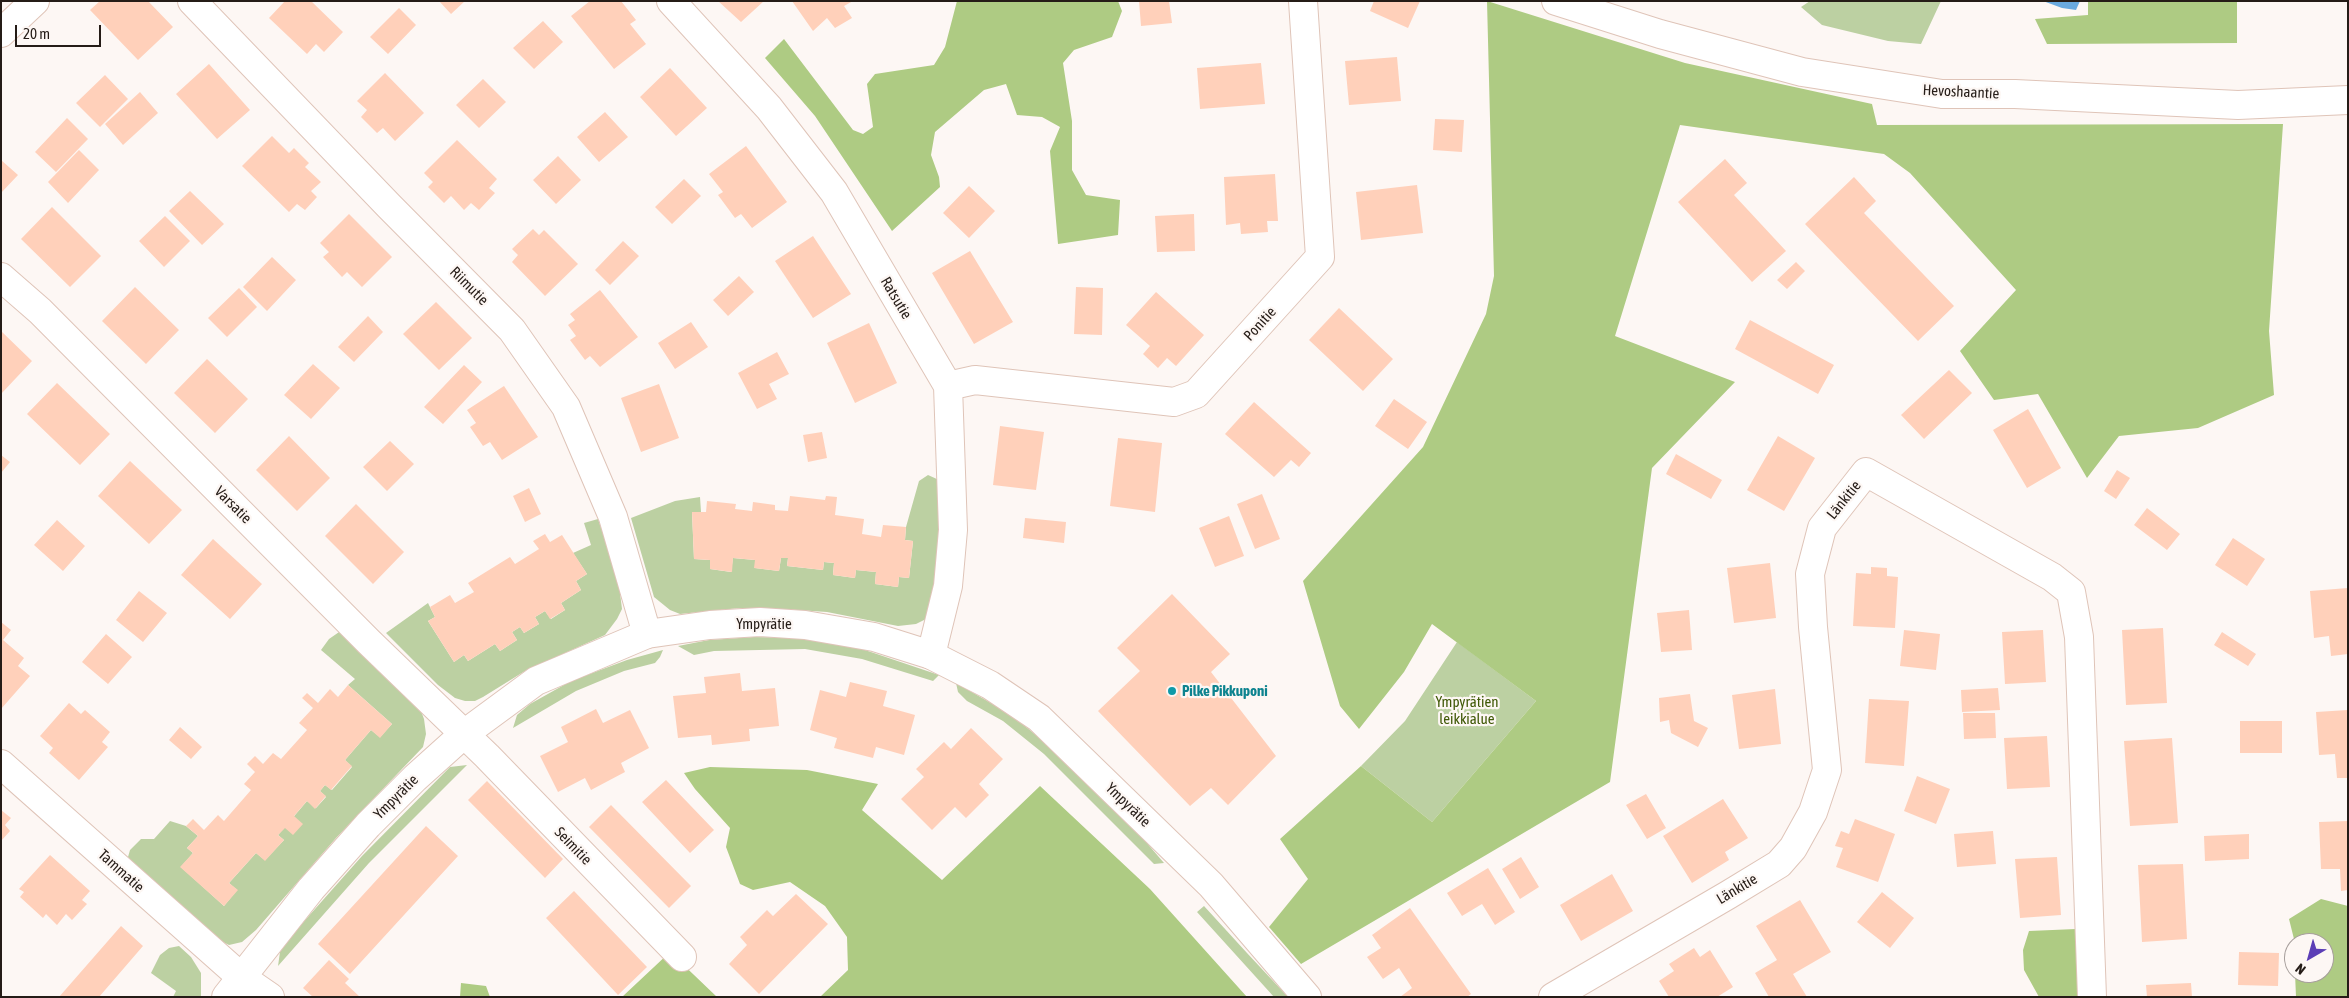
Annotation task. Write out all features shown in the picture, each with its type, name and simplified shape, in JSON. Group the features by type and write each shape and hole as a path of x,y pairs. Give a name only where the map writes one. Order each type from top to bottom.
{"street":[{"path":"1,33 35,1"},
{"name":"Riimutie","path":"192,1 389,206 512,330 566,407 613,517 647,634"},
{"name":"Ratsutie","path":"671,1 769,108 834,192 948,386 953,530 948,586 931,655"},
{"name":"Ponitie","path":"948,386 975,380 1174,402 1196,394 1320,257 1303,1"},
{"name":"Hevoshaantie","path":"1556,1 1660,34 1802,72 1942,94 2015,94 2238,105 2348,100"},
{"name":"Varsatie","path":"1,277 40,311 362,636 464,734"},
{"name":"Länkitie","path":"1569,993 1779,864 1793,848 1813,812 1826,770 1812,627 1810,574 1822,528 1866,472 2052,577 2071,592 2079,637 2092,997"},
{"name":"Ympyrätie","path":"233,987 311,889 368,825 415,778 464,734 536,681 647,634 710,625 760,622 805,625 874,637 931,655 990,685 1039,718 1211,886 1307,997"},
{"name":"Seimitie","path":"464,734 682,957"},
{"name":"Tammatie","path":"1,764 233,987 270,997"}],"green space":[{"path":"957,1 1118,1 1122,11 1112,37 1074,50 1063,63 1072,121 1072,170 1086,195 1120,200 1118,235 1058,244 1050,151 1060,127 1042,117 1017,115 1006,84 984,90 935,132 931,155 939,177 940,187 892,231 815,116 765,58 784,39 853,130 863,134 873,127 867,84 875,74 934,65 945,47"},
{"path":"1487,1 1685,63 1872,104 1877,125 2283,124 2269,331 2274,395 2198,428 2119,436 2087,478 2038,394 1994,400 1960,351 2016,290 1910,173 1884,154 1680,125 1615,336 1735,382 1652,468 1610,782 1301,964 1269,927 1308,879 1280,839 1361,766 1432,822 1536,701 1432,624 1404,672 1359,729 1340,706 1303,581 1423,447 1486,314 1494,276"},
{"path":"1810,1 1941,1 1921,44 1888,41 1822,25 1801,7"},
{"path":"2088,1 2237,1 2237,43 2047,44 2035,19 2088,15"},
{"path":"928,475 939,480 941,562 926,619 916,624 898,626 827,612 783,609 740,608 680,614 670,610 654,597 631,518 675,501 700,497 701,512 692,512 694,559 710,560 710,569 731,572 733,558 755,560 755,568 779,571 781,558 788,558 787,566 823,570 824,562 834,563 833,575 855,578 856,570 876,572 875,584 898,587 899,577 909,578 913,541 905,540 906,527 919,481"},
{"path":"598,519 618,577 622,609 605,635 525,671 475,701 465,701 455,698 438,685 386,633 428,603 435,617 428,621 454,662 464,655 468,661 495,644 500,651 517,640 512,632 520,627 524,633 539,624 535,617 545,611 551,619 565,610 561,603 581,590 576,581 587,574 573,553 591,545 584,523"},
{"path":"342,630 418,703 424,719 426,734 423,747 336,838 256,930 242,942 229,945 209,935 128,857 130,850 141,839 154,839 170,821 186,826 198,836 187,848 193,853 181,867 224,906 237,890 229,883 256,853 265,860 284,840 278,835 307,801 316,808 326,797 320,791 325,785 332,790 352,767 345,760 371,730 380,737 392,724 348,685 355,679 321,650 329,639"},
{"path":"754,637 803,638 862,649 939,675 933,681 862,659 805,649 714,651 694,655 678,646 709,640"},
{"name":"Ympyrätien leikkialue","path":"1457,642 1536,701 1432,822 1361,766 1405,721"},
{"path":"663,650 655,663 624,671 576,691 513,728 517,715 530,704 571,681 627,660"},
{"path":"956,683 1010,714 1052,748 1140,835 1164,863 1154,864 1044,754 1003,721 967,701 958,692"},
{"path":"467,765 369,863 278,966 280,952 291,936 362,856 450,767"},
{"path":"710,767 807,770 878,784 862,810 942,880 1040,786 1150,889 1247,997 820,997 848,970 847,937 825,906 790,882 753,890 740,884 726,847 730,828 695,789 684,773"},
{"path":"2321,899 2348,906 2348,997 2296,997 2295,983 2334,983 2334,933 2292,933 2289,919"},
{"path":"1204,906 1288,997 1274,997 1197,912"},
{"path":"2076,929 2079,997 2039,997 2024,970 2023,950 2029,931"},
{"path":"179,946 191,957 201,973 201,997 173,997 176,991 151,973 160,955 169,948"},
{"path":"670,952 717,997 622,997"},
{"path":"461,983 486,986 490,997 460,997"}],"water":[{"path":"2043,1 2080,1 2076,10 2062,8"}],"building":[{"path":"100,1 148,1 173,27 138,60 90,10"},
{"path":"285,1 311,1 343,32 324,52 316,44 307,54 269,18"},
{"path":"439,1 465,1 451,14"},
{"path":"590,1 621,1 636,20 630,24 646,44 614,69 571,16"},
{"path":"718,1 764,1 741,22"},
{"path":"792,1 853,1 844,6 852,18 835,28 827,18 813,31"},
{"path":"1139,1 1169,1 1172,23 1141,26"},
{"path":"1374,1 1420,1 1408,28 1370,11"},
{"path":"399,8 416,25 388,54 370,37"},
{"path":"543,21 563,42 534,69 513,48"},
{"path":"1397,57 1401,101 1349,105 1345,61"},
{"path":"1261,63 1265,104 1200,109 1197,68"},
{"path":"209,64 250,110 217,139 176,94"},
{"path":"670,68 707,108 676,136 640,97"},
{"path":"385,73 424,113 395,141 383,128 377,133 361,117 367,110 357,101"},
{"path":"105,75 128,99 100,127 76,103"},
{"path":"483,79 506,102 479,128 456,105"},
{"path":"140,92 158,113 123,145 105,124"},
{"path":"605,112 628,137 599,162 577,137"},
{"path":"67,118 88,139 56,172 35,152"},
{"path":"1435,119 1464,120 1462,152 1433,150"},
{"path":"272,136 289,153 294,148 309,163 305,167 321,182 311,191 317,197 305,210 297,204 289,212 242,166"},
{"path":"457,140 497,179 489,188 495,193 479,210 471,203 464,210 451,196 444,203 428,187 433,182 424,173"},
{"path":"746,146 787,202 752,228 741,214 735,218 718,195 723,192 709,174"},
{"path":"79,150 99,170 68,203 48,182"},
{"path":"558,156 581,180 556,204 533,180"},
{"path":"1725,159 1747,183 1734,195 1786,251 1752,282 1678,202"},
{"path":"1,160 18,175 1,193"},
{"path":"1275,174 1278,221 1267,221 1268,232 1241,234 1240,223 1226,225 1224,177"},
{"path":"1854,177 1876,201 1864,213 1954,306 1918,341 1805,224"},
{"path":"684,179 701,196 672,224 655,207"},
{"path":"1417,185 1423,233 1361,240 1356,192"},
{"path":"969,186 995,211 969,238 943,213"},
{"path":"190,191 224,224 202,245 169,211"},
{"path":"52,207 101,256 70,287 21,239"},
{"path":"349,214 392,257 362,287 347,272 342,277 323,257 329,252 320,243"},
{"path":"1194,214 1195,251 1157,252 1155,216"},
{"path":"165,216 190,241 164,267 139,241"},
{"path":"533,229 539,235 544,230 578,264 545,296 512,262 518,255 512,249"},
{"path":"813,236 851,294 813,318 775,261"},
{"path":"623,241 639,256 610,285 595,270"},
{"path":"970,251 1013,322 974,344 932,273"},
{"path":"272,257 296,280 267,311 243,287"},
{"path":"1796,262 1805,271 1787,289 1777,280"},
{"path":"739,276 754,292 728,316 713,300"},
{"path":"135,287 179,330 146,364 102,321"},
{"path":"1076,287 1103,288 1102,335 1074,334"},
{"path":"239,288 257,307 227,337 208,318"},
{"path":"600,290 638,337 600,367 590,356 585,360 570,340 576,336 568,325 575,320 570,314"},
{"path":"1156,292 1204,335 1176,366 1167,358 1158,368 1143,354 1150,346 1126,325"},
{"path":"436,302 472,338 439,370 403,334"},
{"path":"1339,308 1393,359 1363,391 1309,340"},
{"path":"368,316 383,332 354,362 338,347"},
{"path":"1750,320 1834,365 1818,394 1735,349"},
{"path":"691,322 708,347 675,369 658,343"},
{"path":"869,323 897,383 855,403 827,343"},
{"path":"1,331 32,361 1,394"},
{"path":"777,352 789,374 769,384 777,399 757,409 738,373"},
{"path":"207,359 248,399 215,433 174,393"},
{"path":"313,364 340,388 311,419 284,395"},
{"path":"464,365 482,382 443,424 424,407"},
{"path":"1949,370 1972,393 1924,439 1901,415"},
{"path":"57,383 110,434 80,465 27,414"},
{"path":"659,384 679,438 641,452 621,398"},
{"path":"504,386 538,437 502,460 490,442 483,446 470,427 476,423 467,410"},
{"path":"1394,399 1427,422 1408,449 1375,426"},
{"path":"1254,402 1311,453 1299,467 1291,460 1274,477 1225,434"},
{"path":"2028,409 2061,468 2027,488 1993,430"},
{"path":"1000,426 1044,432 1036,490 993,485"},
{"path":"822,432 827,458 808,462 803,435"},
{"path":"289,436 330,478 297,511 256,470"},
{"path":"1778,436 1815,458 1784,511 1747,490"},
{"path":"1118,438 1162,443 1155,512 1110,506"},
{"path":"390,441 414,464 387,491 363,467"},
{"path":"1676,454 1722,480 1711,499 1666,474"},
{"path":"1,455 10,462 1,473"},
{"path":"130,461 182,510 149,544 98,496"},
{"path":"2117,470 2130,478 2116,499 2104,491"},
{"path":"529,488 541,514 525,522 513,496"},
{"path":"1262,494 1280,539 1255,549 1237,504"},
{"path":"790,496 825,500 826,496 837,497 835,515 864,519 862,534 881,537 883,525 906,527 905,540 913,541 909,578 899,577 898,587 875,584 876,572 856,570 855,578 833,575 834,563 824,562 823,570 787,566 788,558 781,558 779,571 754,568 755,560 733,558 732,572 710,569 710,560 694,559 692,512 706,512 707,501 736,504 735,509 752,511 753,502 775,505 775,510 788,511"},
{"path":"356,504 404,552 373,584 325,536"},
{"path":"2147,508 2180,534 2167,550 2134,525"},
{"path":"1229,516 1244,556 1215,567 1199,528"},
{"path":"1025,518 1066,522 1064,543 1023,538"},
{"path":"57,520 85,546 63,571 34,545"},
{"path":"545,534 550,542 562,535 587,574 576,581 581,590 561,603 565,610 550,619 545,611 535,617 539,624 524,633 520,627 512,632 517,640 500,651 495,644 468,661 464,655 454,662 428,621 435,617 430,607 450,595 455,603 474,592 468,583 510,557 515,564 539,549 533,541"},
{"path":"2233,538 2265,559 2247,586 2215,565"},
{"path":"213,539 262,584 230,619 181,575"},
{"path":"1770,563 1776,618 1734,623 1727,568"},
{"path":"1871,567 1887,568 1887,576 1898,577 1895,628 1853,626 1856,573 1871,574"},
{"path":"2348,588 2348,654 2331,656 2329,636 2314,638 2310,591"},
{"path":"139,591 167,613 143,642 116,620"},
{"name":"Pilke Pikkuponi","path":"1172,594 1230,654 1211,672 1276,756 1228,805 1211,788 1190,806 1098,711 1140,671 1117,648"},
{"path":"1689,610 1692,650 1661,652 1657,613"},
{"path":"1,622 11,630 3,640 24,658 18,666 30,676 1,709"},
{"path":"2163,628 2167,703 2126,705 2122,630"},
{"path":"1904,630 1940,634 1936,670 1900,666"},
{"path":"2043,630 2046,682 2005,684 2002,632"},
{"path":"2222,632 2256,654 2248,666 2214,645"},
{"path":"106,634 132,657 108,684 82,662"},
{"path":"740,673 742,691 775,688 779,726 749,729 750,741 712,745 711,735 678,738 673,696 706,693 704,677"},
{"path":"850,682 887,691 883,706 915,715 904,755 876,747 873,758 834,748 837,738 810,730 820,690 846,697"},
{"path":"348,685 392,724 380,738 371,730 345,760 352,766 331,790 325,785 320,791 326,796 315,809 307,801 294,816 303,824 293,835 285,828 278,835 284,840 265,861 256,853 229,883 238,890 224,906 180,867 193,853 187,848 198,836 186,826 193,819 204,830 218,815 224,821 251,790 244,784 255,772 247,764 255,756 263,764 273,753 281,759 307,730 299,723 313,708 302,698 307,693 318,703 330,689 338,697"},
{"path":"1998,688 2000,710 1962,712 1961,690"},
{"path":"1775,689 1781,744 1739,749 1732,695"},
{"path":"1690,694 1694,721 1708,728 1698,747 1671,733 1669,720 1660,722 1659,698"},
{"path":"1869,699 1909,701 1904,766 1865,763"},
{"path":"69,703 81,714 85,710 110,732 102,742 108,747 79,780 49,753 53,748 40,736"},
{"path":"596,709 603,723 630,710 649,748 621,763 625,772 591,790 585,778 558,792 540,756 568,742 561,727"},
{"path":"2348,710 2348,778 2337,778 2335,754 2319,755 2316,712"},
{"path":"1963,713 1995,713 1996,738 1964,739"},
{"path":"2240,721 2282,721 2282,753 2240,753"},
{"path":"180,727 202,747 191,759 169,740"},
{"path":"971,728 1003,759 979,784 989,795 966,818 955,807 932,830 901,799 924,777 916,769 944,742 951,749"},
{"path":"2047,736 2050,787 2007,789 2004,738"},
{"path":"2172,738 2178,823 2130,826 2124,741"},
{"path":"1917,776 1950,789 1936,824 1904,811"},
{"path":"666,780 714,830 690,853 642,802"},
{"path":"487,781 563,859 545,878 468,800"},
{"path":"1646,794 1666,828 1647,839 1626,805"},
{"path":"1723,799 1748,838 1725,852 1729,860 1692,883 1663,836"},
{"path":"611,805 691,886 669,908 589,827"},
{"path":"1,810 11,818 5,825 10,831 1,841"},
{"path":"1855,819 1895,834 1878,882 1836,867 1843,848 1835,846 1841,831 1849,834"},
{"path":"2348,821 2348,890 2341,891 2340,869 2321,869 2319,822"},
{"path":"426,826 458,856 350,974 318,944"},
{"path":"1993,831 1996,864 1957,867 1954,834"},
{"path":"2249,834 2249,859 2205,861 2204,836"},
{"path":"50,855 90,891 82,900 87,904 72,920 66,914 57,925 46,914 43,918 20,897 24,892 19,889"},
{"path":"1521,857 1539,887 1520,899 1502,869"},
{"path":"2057,857 2061,915 2020,918 2015,859"},
{"path":"2183,864 2187,939 2142,942 2138,865"},
{"path":"1488,868 1515,912 1495,925 1482,904 1462,916 1447,893"},
{"path":"1612,874 1633,911 1581,941 1560,905"},
{"path":"574,891 647,967 618,995 546,918"},
{"path":"1882,892 1914,918 1890,948 1857,922"},
{"path":"796,894 828,924 759,994 729,964 747,945 740,937 767,910 773,916"},
{"path":"1800,900 1831,952 1793,974 1807,997 1769,997 1755,973 1777,960 1756,926"},
{"path":"1410,908 1471,994 1467,997 1400,997 1412,988 1399,968 1383,979 1367,957 1381,948 1372,935"},
{"path":"121,926 143,946 99,997 59,997"},
{"path":"1694,948 1700,957 1710,950 1733,987 1717,997 1669,997 1659,981 1674,971 1669,964"},
{"path":"2239,952 2279,953 2278,986 2238,985"},
{"path":"329,960 349,979 345,983 360,997 313,997 303,988"},
{"path":"2191,983 2192,997 2147,997 2146,985"}],"place":[{"name":"Pilke Pikkuponi","path":"1172,691"}]}
